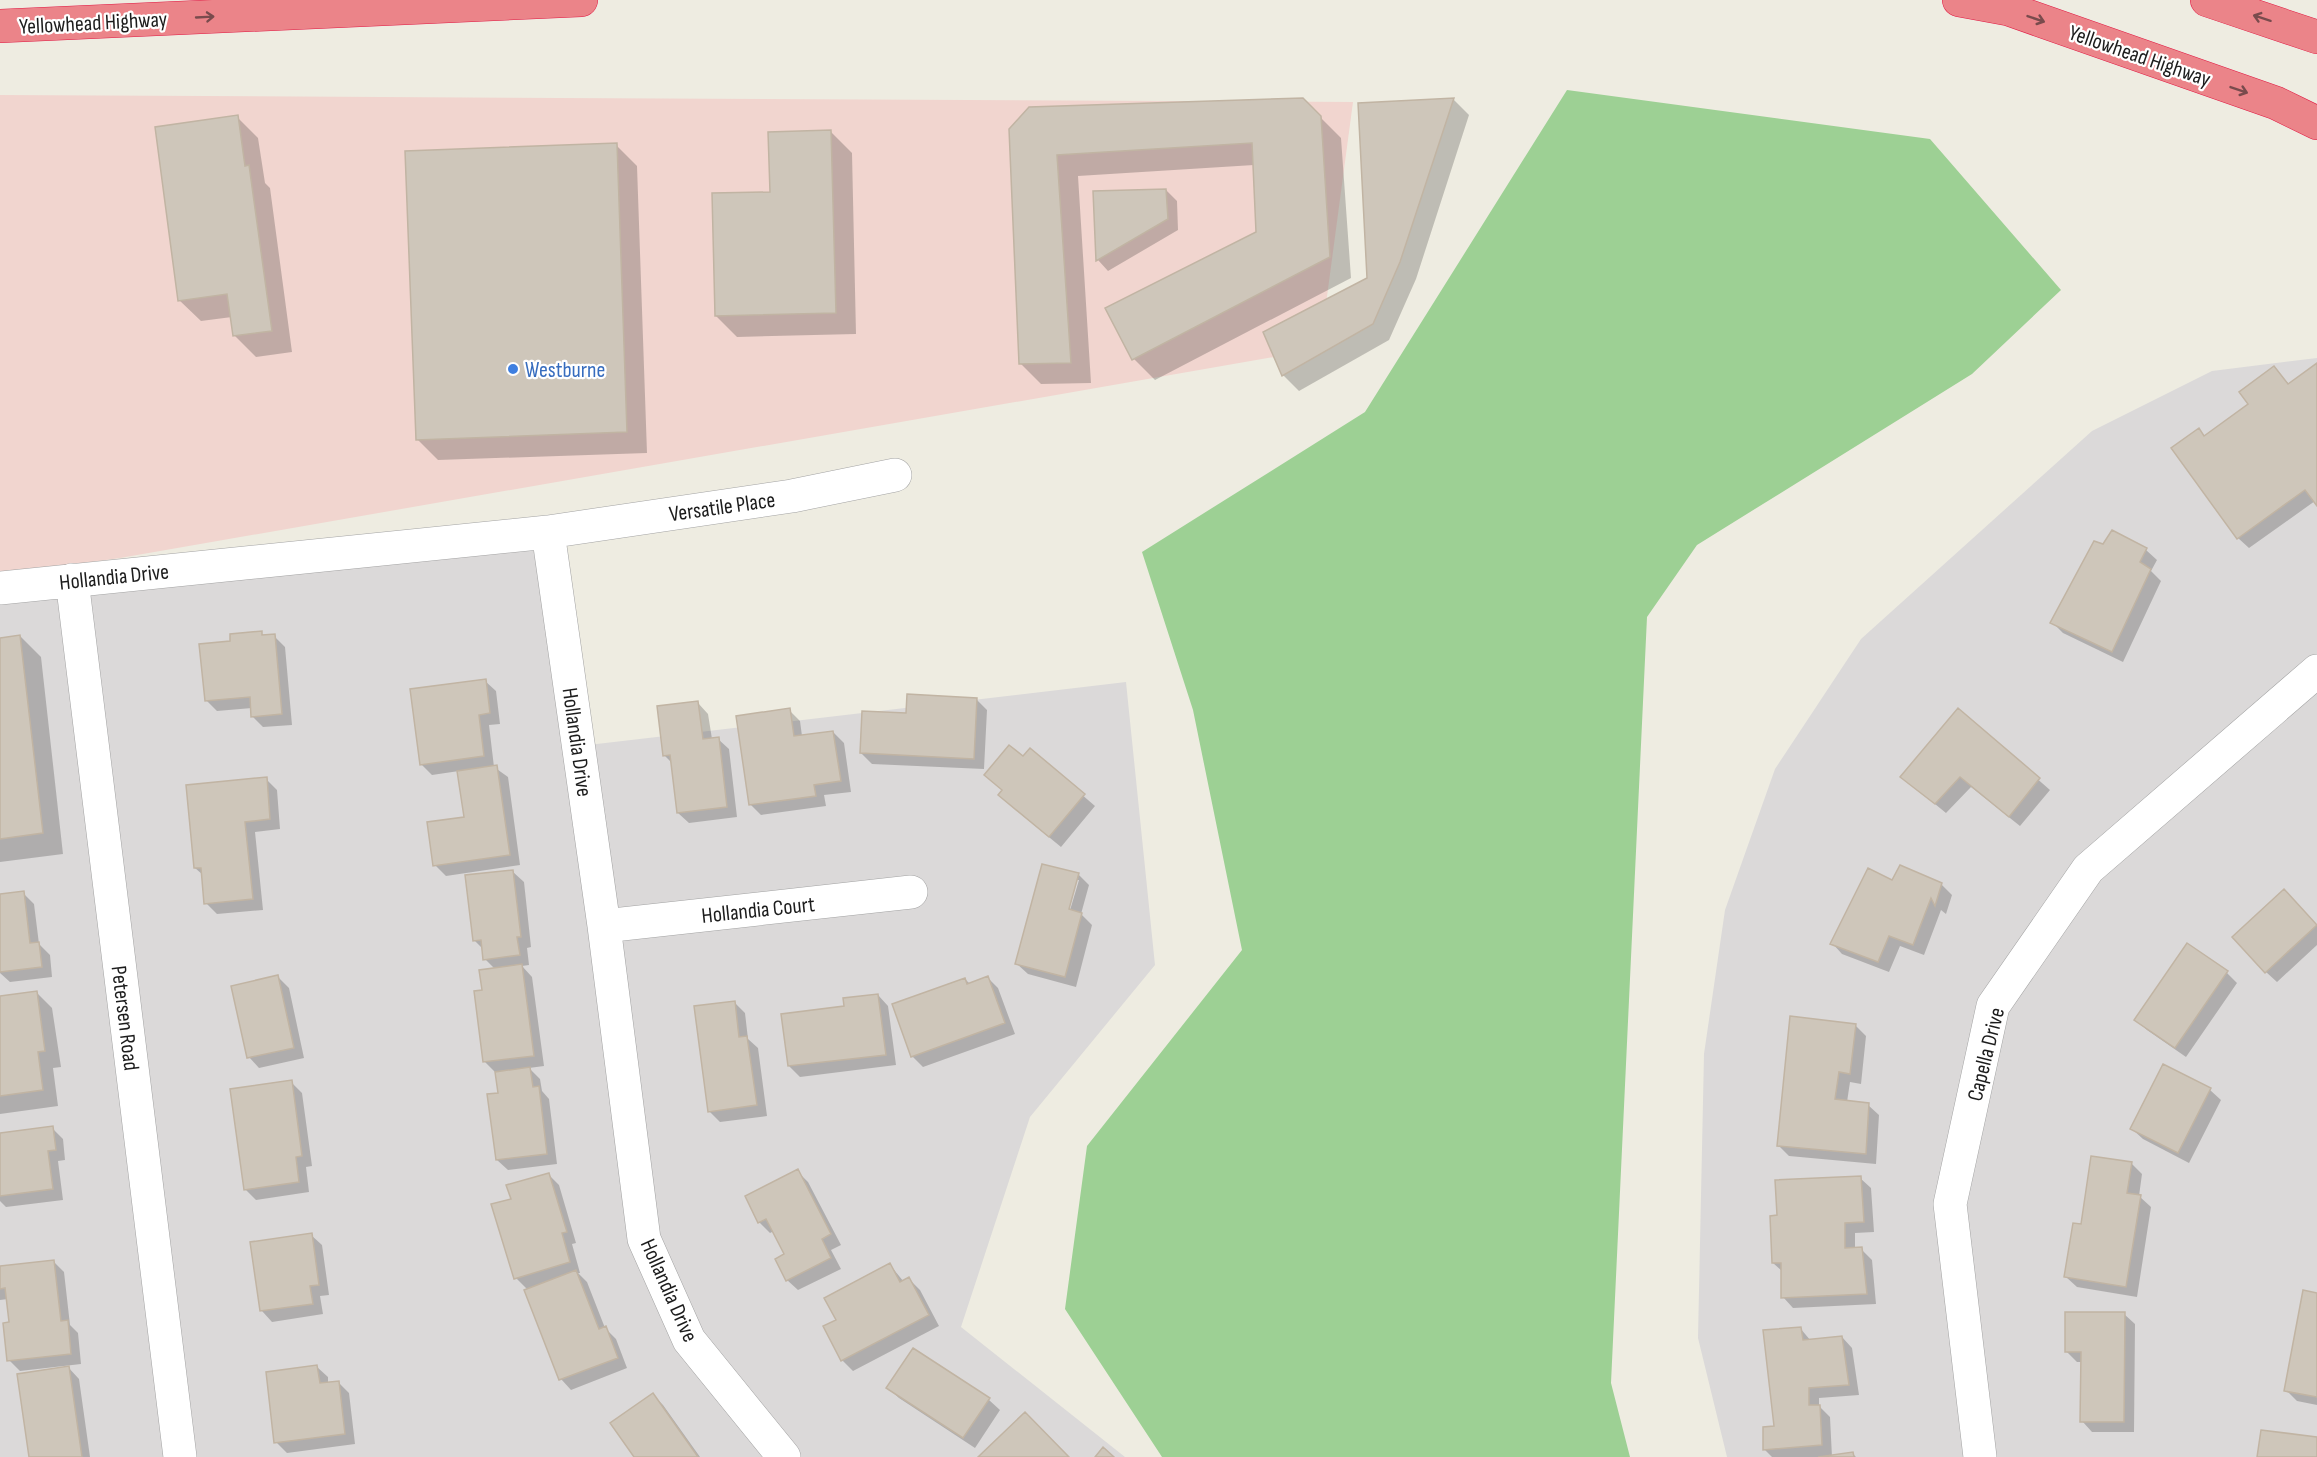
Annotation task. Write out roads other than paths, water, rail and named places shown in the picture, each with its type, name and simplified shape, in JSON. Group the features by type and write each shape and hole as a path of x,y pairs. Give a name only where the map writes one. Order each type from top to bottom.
{"highway":[{"name":"Yellowhead Highway","path":"0,26 581,0"},
{"name":"Yellowhead Highway","path":"1959,0 2007,9 2276,103 2317,123"},
{"path":"2207,0 2317,37"}],"street":[{"name":"Versatile Place","path":"548,532 792,496 895,475"},
{"name":"Hollandia Drive","path":"0,588 548,532 604,926 644,1239 689,1340 784,1457"},
{"name":"Petersen Road","path":"72,580 180,1457"},
{"name":"Capella Drive","path":"1980,1457 1950,1204 1993,1006 2088,870 2317,671"},
{"name":"Hollandia Court","path":"604,926 911,892"}],"place":[{"name":"Westburne","path":"513,369"}]}
